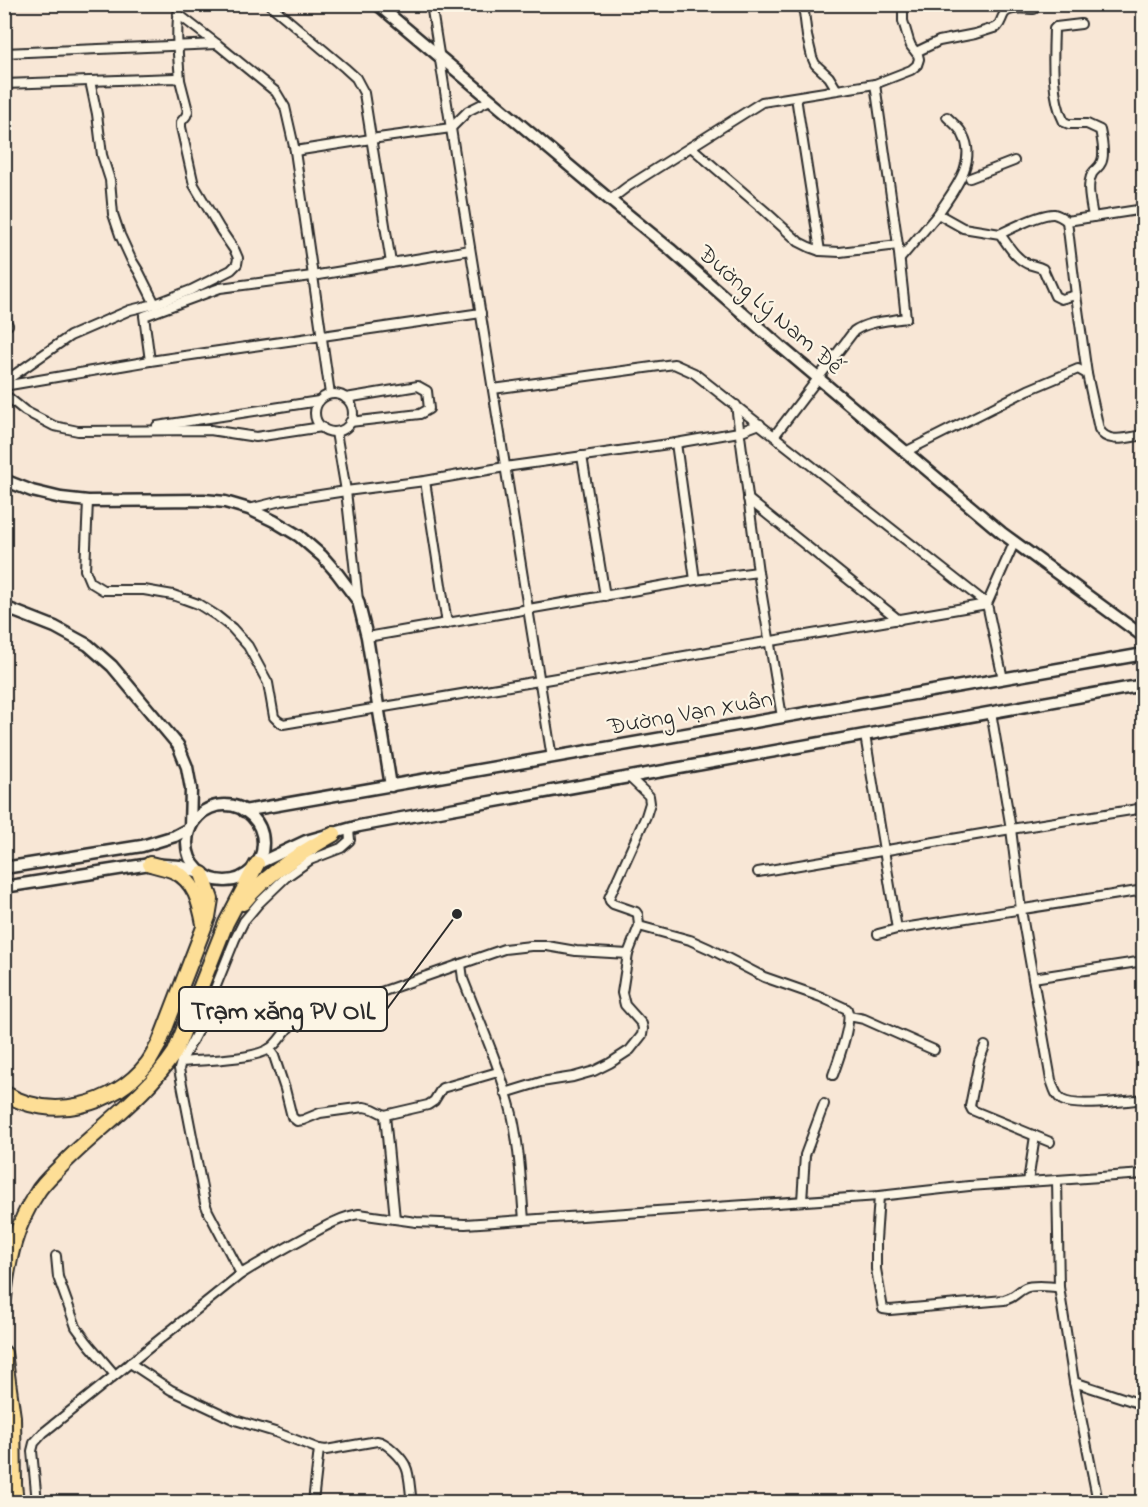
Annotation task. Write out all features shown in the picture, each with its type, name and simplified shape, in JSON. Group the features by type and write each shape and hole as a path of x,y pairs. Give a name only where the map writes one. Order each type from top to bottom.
{"highway":[{"path":"226,923 249,895 272,874 296,856 334,834"},
{"path":"150,864 173,871 186,879 200,903 204,926"},
{"path":"4,1296 16,1235 38,1191 74,1154 146,1089 164,1069 175,1052 226,923 257,864"},
{"path":"4,1093 30,1104 46,1107 86,1105 118,1090 148,1063 159,1044 208,917 211,898 202,874"},
{"path":"4,1353 13,1417 14,1484"},
{"path":"4,1416 16,1503"}],"main road":[{"name":"Đường Lý Nam Đế","path":"377,4 670,249 818,379 1014,543 1143,637"},
{"path":"4,480 32,491 88,501 204,500 225,502 249,509 299,536 322,556 358,601 367,637 391,786"},
{"path":"4,607 55,627 88,645 112,666 178,745 187,767 191,789 188,853 193,864 202,874"},
{"name":"Đường Vạn Xuân","path":"244,811 1143,654"},
{"path":"257,864 306,841 349,829 1143,684"},
{"path":"4,868 142,846 175,836 190,828 208,809 220,806 233,806 255,819 261,829 263,841 262,853 257,864 249,873 238,879 214,880 180,866 150,864 4,887"}],"street":[{"path":"4,382 70,336 124,312 155,304 191,290 231,270 237,264 238,258 235,251 194,185 181,127 181,122 188,111 180,80 177,46 180,4"},
{"path":"269,4 356,78 364,93 391,263"},
{"path":"431,4 552,758"},
{"path":"803,4 812,57 815,64 829,77 837,90"},
{"path":"610,200 762,102 875,84 911,70 919,62 903,21 903,4"},
{"path":"916,52 939,41 997,27 1007,10 1018,7 1034,9"},
{"path":"178,14 276,92 285,107 295,151 330,394"},
{"path":"1081,24 1054,29 1054,68 1059,111 1064,122 1087,124 1100,130 1102,160 1091,176 1090,187 1093,217"},
{"path":"4,53 217,44"},
{"path":"4,84 175,78 180,80"},
{"path":"90,81 102,155 110,180 113,214 130,259 155,304"},
{"path":"775,435 855,331 867,324 906,318 900,259 875,84"},
{"path":"796,97 820,251"},
{"path":"295,151 451,128 468,111 490,100"},
{"path":"947,117 963,134 968,150 964,180"},
{"path":"691,147 799,242 809,248 840,252 898,245"},
{"path":"900,259 964,180 1014,161"},
{"path":"938,214 963,228 1000,234 1051,214 1067,221 1143,209"},
{"path":"1067,221 1087,374 1099,429 1101,434 1108,439 1143,435"},
{"path":"1000,234 1018,257 1028,264 1043,269 1057,297 1061,299 1076,296"},
{"path":"144,316 220,288 312,276 470,250"},
{"path":"142,307 150,361"},
{"path":"4,386 150,361 481,313"},
{"path":"493,389 674,364 694,372 987,604"},
{"path":"905,452 1038,386 1078,369 1087,374"},
{"path":"346,398 353,412 347,427 336,432 322,428 318,423 316,406 322,398 330,394 346,398 418,386 427,391 429,409 420,414 350,422"},
{"path":"4,394 26,411 54,426 78,431 210,430 256,437 322,428"},
{"path":"131,430 319,401"},
{"path":"736,405 758,572 782,717"},
{"path":"249,509 281,501 676,443 739,432 760,424"},
{"path":"336,432 346,491 358,601"},
{"path":"676,443 695,580"},
{"path":"582,456 605,596"},
{"path":"425,481 447,624"},
{"path":"748,499 899,620"},
{"path":"88,501 85,570 90,582 103,590 144,590 173,595 198,604 217,616 232,628 248,646 268,683 274,717 278,722 284,724 987,604"},
{"path":"1003,679 987,604 1014,543"},
{"path":"367,637 695,580 758,572"},
{"path":"991,712 1011,829 1021,910 1055,1093 1060,1099 1079,1104 1143,1100"},
{"path":"865,735 897,929"},
{"path":"505,1093 541,1082 594,1071 630,1050 642,1035 642,1024 625,1005 622,993 628,954 639,926 638,915 636,912 609,901 650,803 649,796 629,777"},
{"path":"758,872 1143,808"},
{"path":"241,1274 205,1203 179,1069 199,1028 244,921 286,877 310,860 348,843 349,829"},
{"path":"878,934 897,929 1143,890"},
{"path":"639,926 690,940 764,977 843,1006 849,1012 849,1016 833,1075"},
{"path":"181,1062 248,1056 269,1049 289,1026 303,1017 504,949 547,946 576,951 628,954"},
{"path":"1033,978 1143,961"},
{"path":"461,964 463,979 512,1115 519,1154 524,1220"},
{"path":"849,1016 864,1019 934,1050"},
{"path":"985,1046 979,1061 970,1106 972,1110 1050,1142"},
{"path":"269,1049 274,1056 293,1119 297,1121 320,1113 364,1107 385,1115 428,1105 434,1101 442,1088 498,1072"},
{"path":"802,1201 805,1155 824,1104"},
{"path":"385,1115 395,1219"},
{"path":"1028,1182 1035,1136"},
{"path":"37,1503 32,1451 34,1443 43,1433 241,1274 316,1231 351,1215 359,1214 416,1222 465,1224 879,1196 969,1186 1143,1174"},
{"path":"1057,1180 1059,1287 1074,1382 1098,1503"},
{"path":"879,1196 876,1269 881,1308 890,1310 1004,1300 1030,1287 1059,1287"},
{"path":"56,1256 58,1277 76,1327 115,1375"},
{"path":"130,1363 171,1390 235,1420 276,1432 319,1449 383,1442 407,1468 412,1503"},
{"path":"1074,1382 1143,1405"},
{"path":"313,1503 319,1449"}],"place":[{"name":"Trạm xăng PV OIL","path":"457,914"}]}
